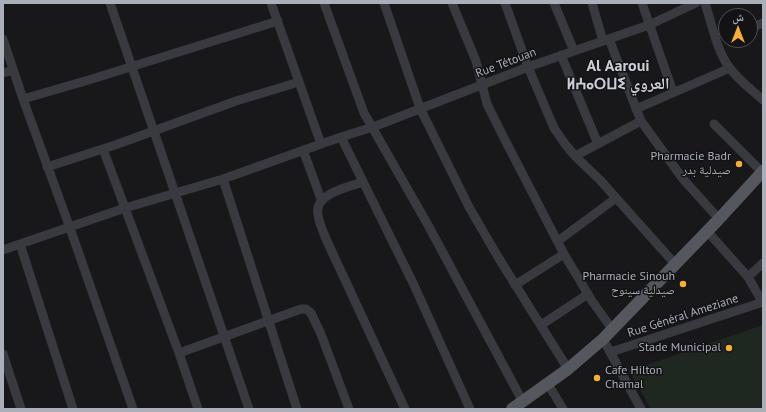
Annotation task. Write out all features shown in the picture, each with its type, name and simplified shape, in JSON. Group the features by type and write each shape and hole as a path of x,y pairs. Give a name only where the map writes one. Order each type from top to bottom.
{"main road":[{"path":"516,407 548,384 603,339 719,219 762,172"}],"street":[{"path":"110,3 174,194 249,409"},
{"path":"271,3 321,144"},
{"path":"324,3 364,113 428,225 516,407"},
{"path":"384,3 420,108 469,207 515,285 568,368"},
{"path":"452,3 476,61 487,104 564,254 588,294 612,329"},
{"path":"505,3 528,67 554,128 575,156 601,180 675,264"},
{"path":"554,3 574,51"},
{"path":"592,3 640,121 683,179 719,219"},
{"path":"642,3 674,92"},
{"name":"Rue Tétouan","path":"3,250 125,208 223,179 302,150 373,127 528,67 649,25 696,3"},
{"path":"705,3 718,31"},
{"path":"22,99 132,67 278,21"},
{"path":"3,39 22,99 70,228 133,409"},
{"path":"722,48 722,55 730,68 763,100"},
{"path":"561,56 598,144"},
{"path":"636,109 730,68"},
{"path":"3,73 13,70"},
{"path":"47,167 103,149 236,101 299,82"},
{"path":"575,156 640,121"},
{"path":"714,124 762,172"},
{"path":"341,137 413,283 470,409"},
{"path":"103,149 179,353 198,409"},
{"path":"302,150 321,199"},
{"path":"223,179 297,409"},
{"path":"363,182 321,199 317,207 318,216 326,239 405,409"},
{"path":"558,241 616,198"},
{"path":"707,231 748,277 763,302"},
{"path":"20,244 73,409"},
{"path":"515,285 564,254"},
{"path":"748,277 763,263"},
{"path":"540,325 588,294"},
{"name":"Rue Général Ameziane","path":"611,352 763,302"},
{"path":"179,353 224,336 269,322 301,309 306,309 311,313 321,334 349,409"},
{"path":"603,339 641,409"},
{"path":"3,354 21,409"},
{"path":"548,384 563,409"}],"shaded area":[{"name":"Stade Municipal","path":"763,325 763,409 651,409 629,371"}],"place":[{"name":"Pharmacie Badr صيدلية بدر","path":"739,164"},
{"name":"Pharmacie Sinouh صيدلية سينوح","path":"683,284"},
{"name":"Stade Municipal","path":"729,348"},
{"name":"Cafe Hilton Chamal","path":"597,378"}],"district":[{"name":"Al Aaroui ⵍⵄⴰⵔⵡⵉ العروي","path":"618,75"}]}
